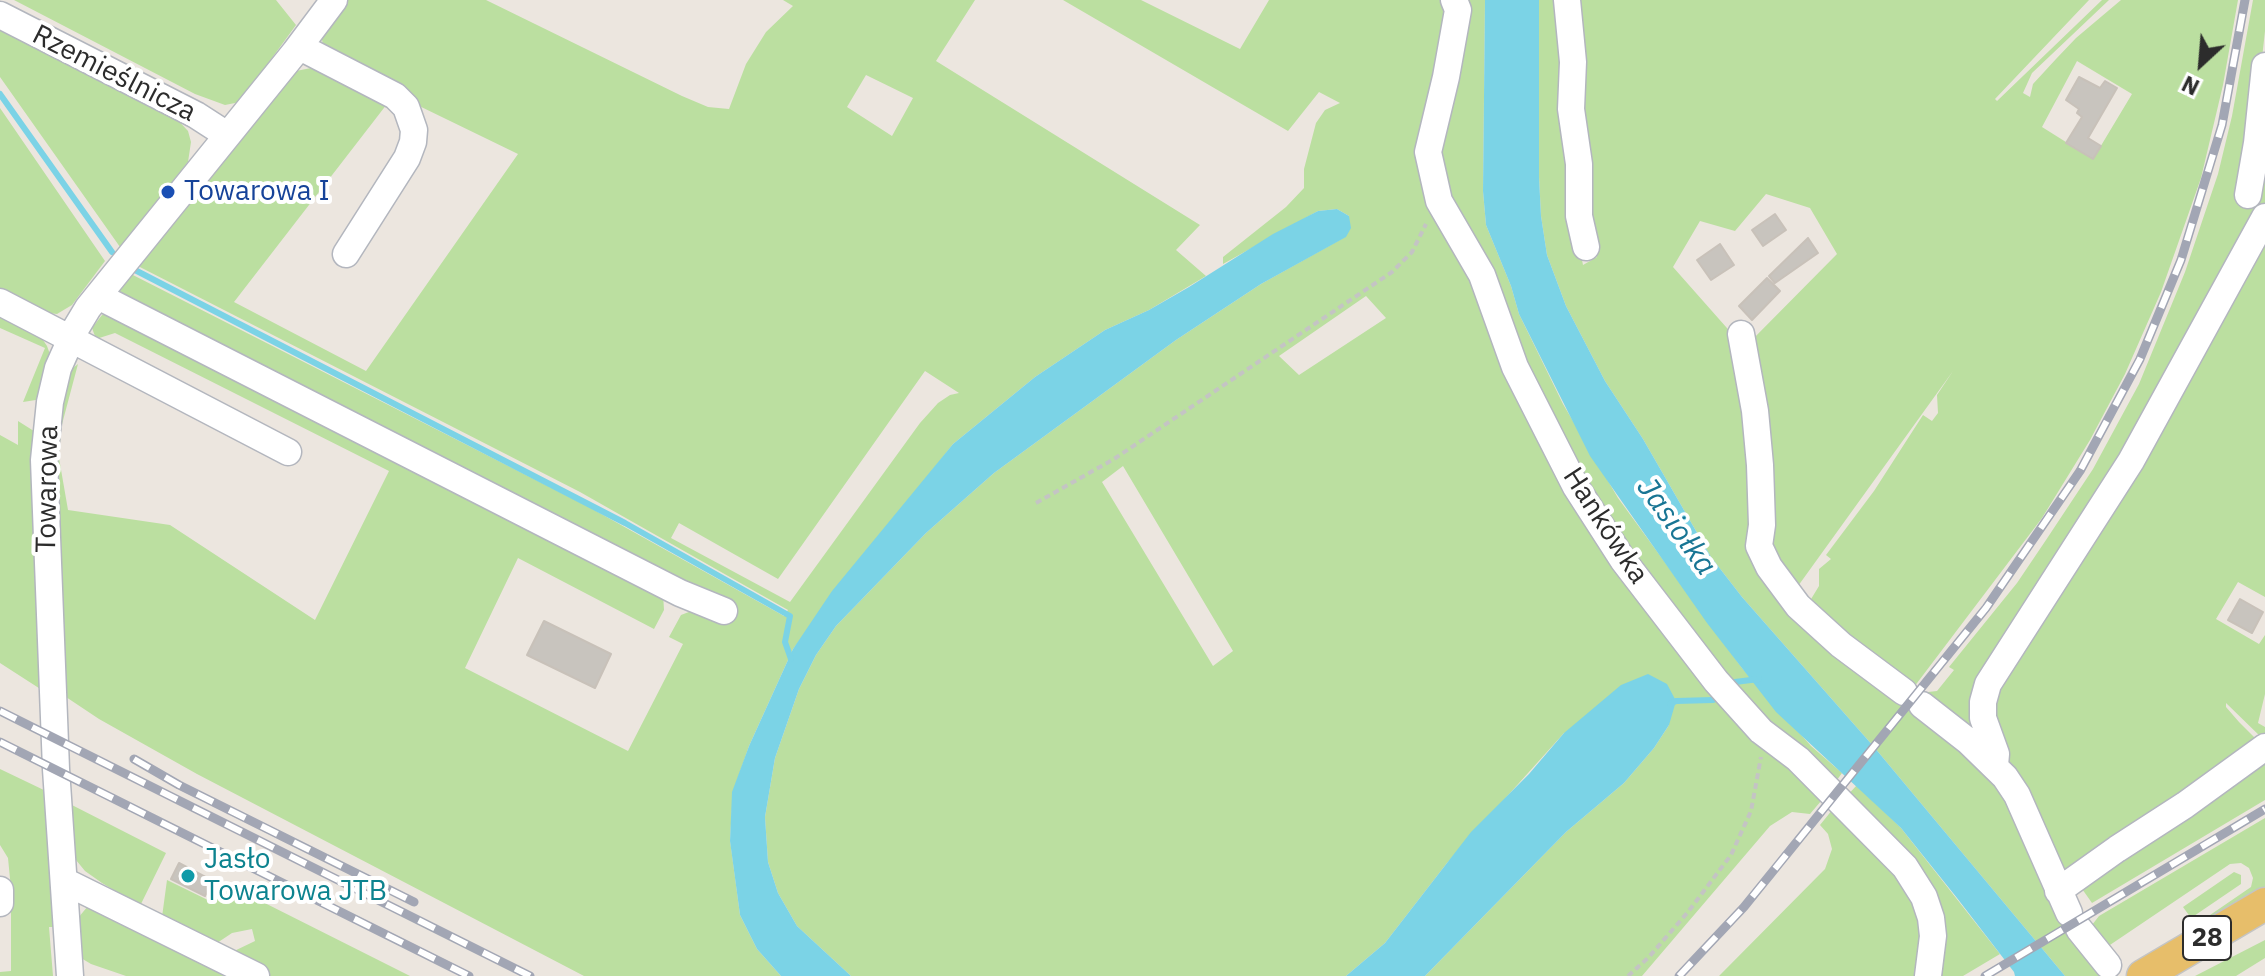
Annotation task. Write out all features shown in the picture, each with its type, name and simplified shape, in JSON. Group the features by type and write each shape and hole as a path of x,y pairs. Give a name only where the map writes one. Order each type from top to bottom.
{"main road":[{"name":"28","path":"2146,974 2265,904"}],"street":[{"name":"Towarowa","path":"70,976 56,769 44,460 55,380 71,337 98,296 300,47 334,0"},
{"name":"Hankówka","path":"1454,0 1458,10 1449,64 1428,152 1439,201 1482,275 1515,367 1576,487 1632,572 1726,693 1761,731 1798,759 1905,867 1924,897 1931,918 1933,936 1928,976"},
{"path":"1567,0 1573,62 1571,109 1579,164 1579,216 1586,247"},
{"name":"Rzemieślnicza","path":"0,15 196,115 227,135"},
{"path":"300,47 395,96 406,107 412,121 413,142 407,158 346,254"},
{"path":"2248,195 2265,66"},
{"path":"1995,765 1996,754 1983,718 1988,684 2131,461 2265,217"},
{"path":"98,296 666,586 724,611"},
{"path":"0,302 288,452"},
{"path":"1741,334 1755,411 1760,465 1762,525 1759,546 1769,567 1807,616 1995,765 2017,795 2068,911 2108,965"},
{"path":"2068,911 2197,797 2265,747"},
{"path":"64,881 256,976"},
{"path":"0,890 0,903"}],"path":[{"path":"1036,503 1114,459 1392,272 1412,252 1439,201"},
{"path":"1628,976 1688,912 1731,855 1751,811 1760,768 1761,731"}],"green space":[{"path":"14,0 276,0 296,25 240,102 225,105 195,94"},
{"path":"346,0 486,0 682,96 708,107 729,109 746,64 766,32 793,6 783,0 975,0 936,61 1200,225 1176,250 1206,276 1149,310 1105,330 1035,377 953,444 793,649 749,746 733,792 730,840 740,915 757,949 781,976 584,976 197,774 63,695 54,443 70,370 78,364 61,428 59,458 68,510 170,525 315,620 389,471 115,333 96,339 92,328 102,315 108,314 663,593 664,610 654,629 518,558 465,668 628,751 683,644 669,637 681,615 694,610 694,587 683,579 610,546 505,489 111,296 129,273 587,506 784,616 788,610 580,492 134,264 291,72 316,67 387,104 234,302 366,371 518,154 411,102 323,45 321,34","holes":["866,75 913,98 892,136 847,107","925,371 959,393 938,403 920,423 790,602 671,538 679,523 778,579"]},
{"path":"1063,0 1141,0 1240,49 1269,0 1447,0 1422,164 1618,560 1827,794 1810,814 1792,812 1770,826 1642,976 1425,976 1566,832 1624,783 1669,725 1564,733 1447,863 1385,943 1346,976 851,976 797,926 778,893 768,862 765,817 775,758 799,689 816,655 836,626 926,533 994,473 1176,340 1261,284 1345,237 1349,216 1337,209 1318,211 1223,264 1223,257 1286,207 1304,188 1304,169 1316,123 1325,110 1340,103 1319,92 1288,131","holes":["1366,296 1386,318 1299,375 1279,356","1123,466 1233,651 1213,666 1102,482"]},
{"path":"1459,0 1485,0 1483,191 1486,225 1519,314 1563,404 1618,498 1742,668 1811,746 1842,773 1832,787 1766,726 1578,483 1435,166"},
{"path":"1539,0 1560,0 1569,195 1583,265 1597,257 1582,114 1577,0 2089,0 1995,99 1997,101 2102,0 2109,0 2032,73 2023,93 2030,97 2033,84 2056,59 2121,0 2238,0 2223,85 2201,178 2161,292 2125,374 2090,440 2042,518 1911,691 1835,637 1805,609 1819,586 1819,569 1831,559 1826,555 1874,491 1923,415 1932,421 1938,413 1937,395 1953,371 1793,593 1764,549 1753,371 1748,344 1837,254 1810,208 1766,194 1735,231 1700,221 1673,267 1734,336 1752,450 1757,511 1755,549 1764,567 1797,612 1822,635 1982,759 1999,777 2019,813 2059,909 2074,935 2106,976 2065,976 1711,557 1643,439 1605,381 1566,306 1547,255 1539,177","holes":["2077,61 2132,94 2093,159 2042,127"]},
{"path":"2253,0 2265,0 2265,31 2257,103 2265,129 2265,208 2235,266 2000,656 1984,736 1922,699 1928,692 1937,691 1954,670 1949,667 2017,583 2093,469 2139,384 2185,272 2218,174"},
{"path":"0,27 175,117 188,131 191,142 188,162 120,247 0,77"},
{"path":"0,108 105,261 72,305 57,314 39,312 0,292"},
{"path":"2265,226 2265,597 2238,582 2216,619 2259,644 2265,635 2265,694 2258,723 2265,727 2265,741 2226,703 2226,707 2263,746 2065,879 2013,779 1989,697"},
{"path":"0,314 41,337 47,346 52,360 42,399 23,402 45,348 0,328"},
{"path":"18,421 37,433 45,692 0,663 0,435 18,445"},
{"path":"2265,753 2265,800 2092,903 2080,886"},
{"path":"0,769 48,792 56,927 49,927 53,976 0,976 0,972 11,971 11,889 8,858 0,845"},
{"path":"1857,785 1901,828 2000,954 1963,976 1930,976 1935,935 1844,799"},
{"path":"68,803 166,853 140,906 85,871 76,860"},
{"path":"1837,804 1925,912 1922,976 1719,976 1825,869 1832,849 1828,834 1820,825"},
{"path":"2265,818 2265,887 2175,939 2251,887 2253,878 2249,868 2241,863 2230,864 2104,949 2092,925 2099,916"},
{"path":"2234,872 2241,875 2241,884 2191,918 2183,907"},
{"path":"167,880 214,903 223,882 410,976 263,976 228,954 255,941 252,929 232,933 214,945 162,917"},
{"path":"88,906 235,976 126,976 91,964 81,958 78,918"},
{"path":"2265,940 2265,958 2236,976 2195,976"}],"water":[{"name":"Jasiołka","path":"1485,0 1539,0 1539,177 1547,255 1566,306 1605,381 1643,439 1711,557 2065,976 2015,976 1901,828 1776,712 1707,623 1590,456 1519,314 1486,225 1483,191"},
{"path":"1337,209 1349,216 1351,228 1346,237 1261,284 1176,340 994,473 926,533 836,626 816,655 799,689 775,758 765,817 768,862 778,893 797,926 851,976 781,976 757,949 740,915 730,841 732,792 749,746 793,649 832,591 953,444 1035,377 1105,330 1149,310 1273,234 1318,211"},
{"path":"1648,674 1667,684 1676,701 1669,725 1624,783 1566,832 1425,976 1346,976 1385,943 1471,832 1529,774 1564,733 1621,685"}],"building":[{"path":"2079,77 2100,88 2105,81 2117,88 2088,138 2101,146 2093,159 2066,143 2082,117 2077,113 2079,109 2066,100"},
{"path":"1775,214 1786,230 1763,246 1752,230"},
{"path":"1808,238 1818,253 1775,283 1769,276"},
{"path":"1720,244 1734,265 1711,280 1697,260"},
{"path":"1767,278 1780,291 1752,320 1739,306"},
{"path":"2240,599 2263,612 2252,633 2228,620"},
{"path":"544,621 611,654 595,688 527,655"},
{"name":"Jasło Towarowa JTB","path":"179,863 213,881 205,896 171,879"}],"waterway":[{"path":"0,94 112,252"},
{"path":"133,269 625,523 790,616 785,642 791,659"},
{"path":"1735,682 1759,679"},
{"path":"1670,704 1676,701 1713,700"}],"railway":[{"path":"1679,976 1744,907 1986,608 2080,471 2140,359 2181,260 2222,125 2245,0"},
{"path":"0,711 530,976"},
{"path":"0,742 469,976"},
{"path":"134,759 179,785 414,902"},
{"path":"1985,976 2265,809"}],"place":[{"name":"Towarowa I","path":"168,192"},
{"name":"Jasło Towarowa JTB","path":"188,876"}]}
